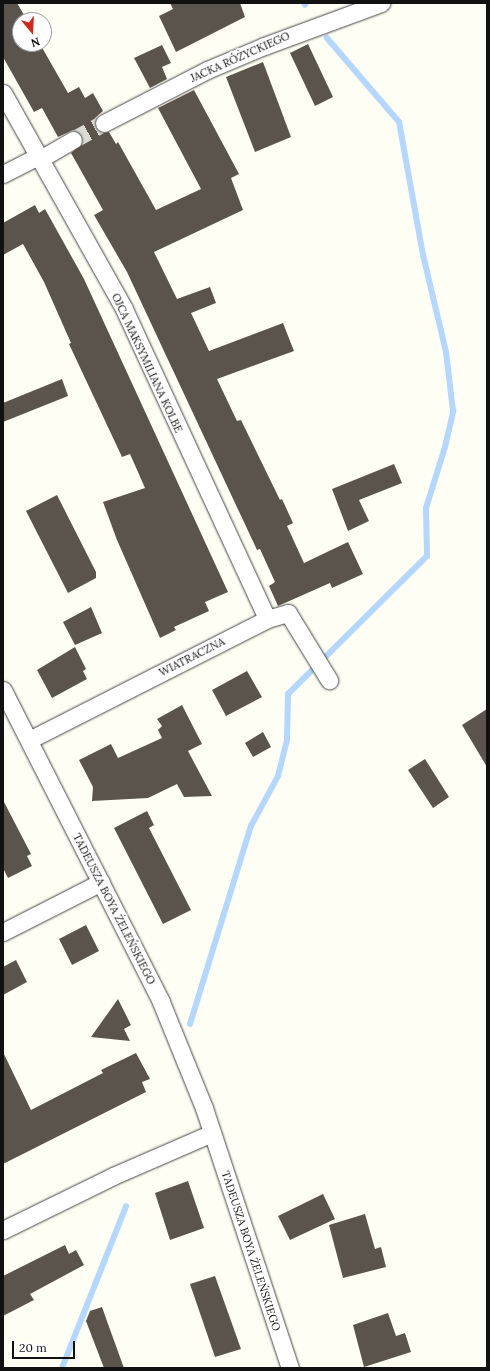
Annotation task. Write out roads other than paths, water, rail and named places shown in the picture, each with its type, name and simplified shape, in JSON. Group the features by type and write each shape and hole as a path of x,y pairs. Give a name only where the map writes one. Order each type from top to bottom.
{"street":[{"name":"JACKA RÓŻYCKIEGO","path":"104,124 207,70 249,52 381,3"},
{"name":"OJCA MAKSYMILIANA KOLBE","path":"3,93 124,309 267,619"},
{"path":"3,174 74,140"},
{"name":"WIATRACZNA","path":"29,740 267,619 288,613 329,680"},
{"name":"TADEUSZA BOYA ŻELEŃSKIEGO","path":"3,690 161,1002 212,1133 290,1368"},
{"path":"3,932 101,882"},
{"path":"3,1230 113,1176 212,1133"}],"waterway":[{"path":"190,1024 251,826 278,776 287,739 288,694 427,556 426,508 445,447 453,411 446,352 423,255 399,122 327,38"},
{"path":"62,1368 126,1206"}],"tunnel":[{"path":"73,140 104,123"}]}
